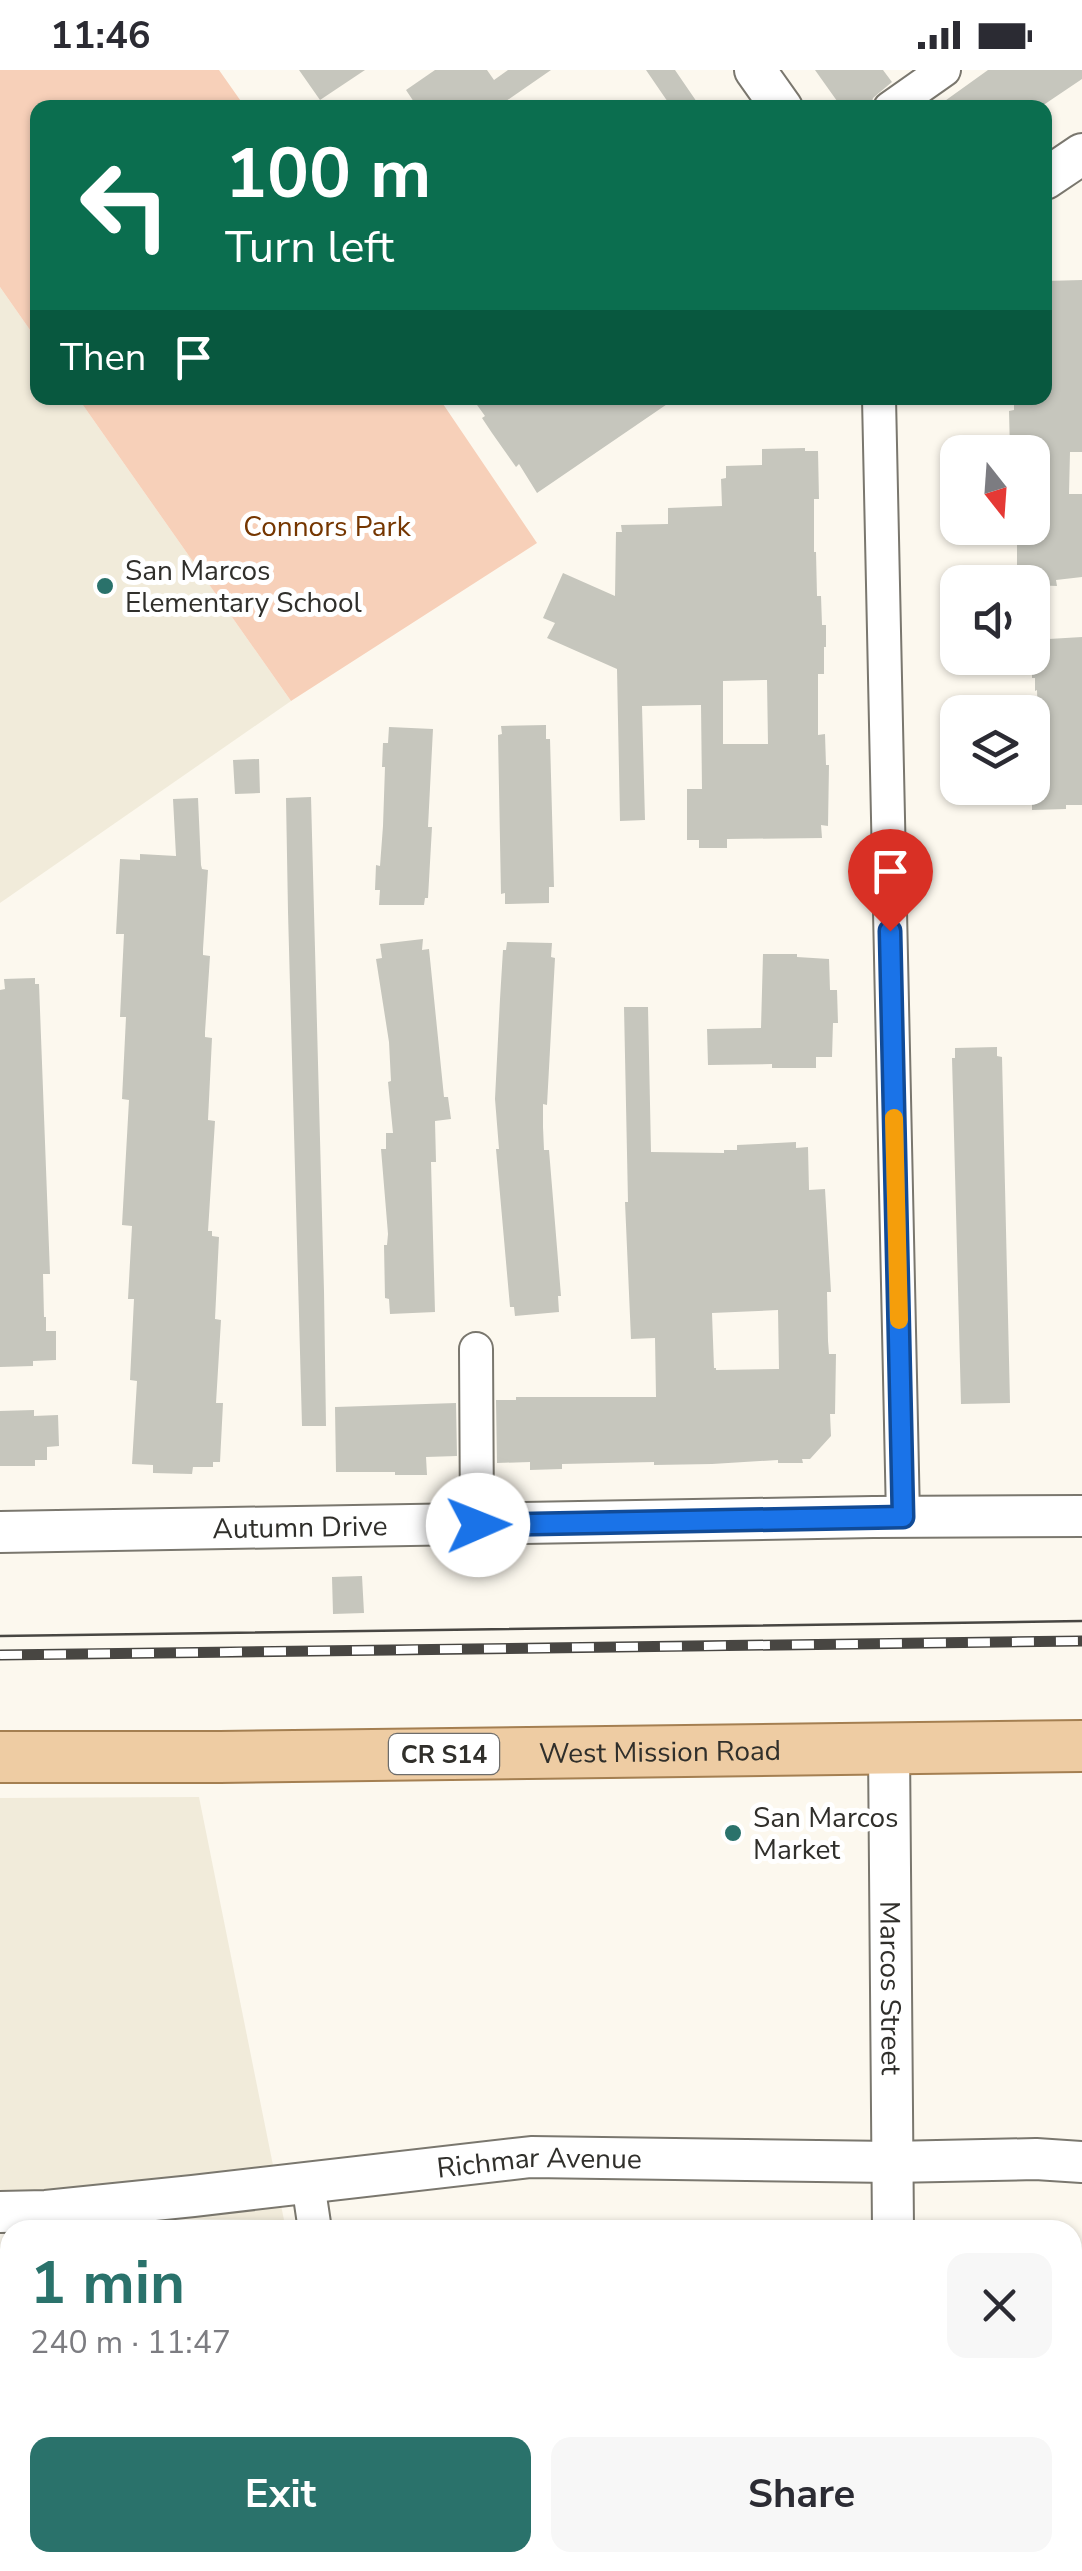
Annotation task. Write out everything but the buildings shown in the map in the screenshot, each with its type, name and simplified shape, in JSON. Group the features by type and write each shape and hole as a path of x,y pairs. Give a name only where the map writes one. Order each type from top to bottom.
{"main road":[{"name":"West Mission Road","path":"0,1758 1082,1746"}],"street":[{"path":"755,70 776,100"},
{"path":"899,100 926,75"},
{"path":"1052,174 1082,154"},
{"path":"879,405 903,1517"},
{"path":"476,1348 478,1525"},
{"name":"Autumn Drive","path":"0,1532 1082,1516"},
{"name":"Marcos Street","path":"888,1748 893,2220"},
{"name":"Richmar Avenue","path":"0,2212 116,2217 308,2184 531,2156 1082,2162"},
{"path":"308,2184 314,2220"}],"shaded area":[{"name":"San Marcos Elementary School","path":"0,287 30,330 30,405 83,405 291,701 0,903"},
{"path":"199,1797 284,2220 0,2217 0,1798"}],"green space":[{"path":"0,70 219,70 240,100 30,100 30,330 0,287"},
{"name":"Connors Park","path":"83,405 444,405 537,543 291,701"}],"tram line":[{"path":"0,1636 1082,1621"}],"railway":[{"path":"0,1655 1082,1641"}],"slow traffic":[{"path":"894,1118 899,1320"}],"place":[{"name":"San Marcos Elementary School","path":"105,586"},
{"name":"San Marcos Market","path":"733,1833"}],"route":[{"path":"478,1525 903,1517 890,931"}]}
